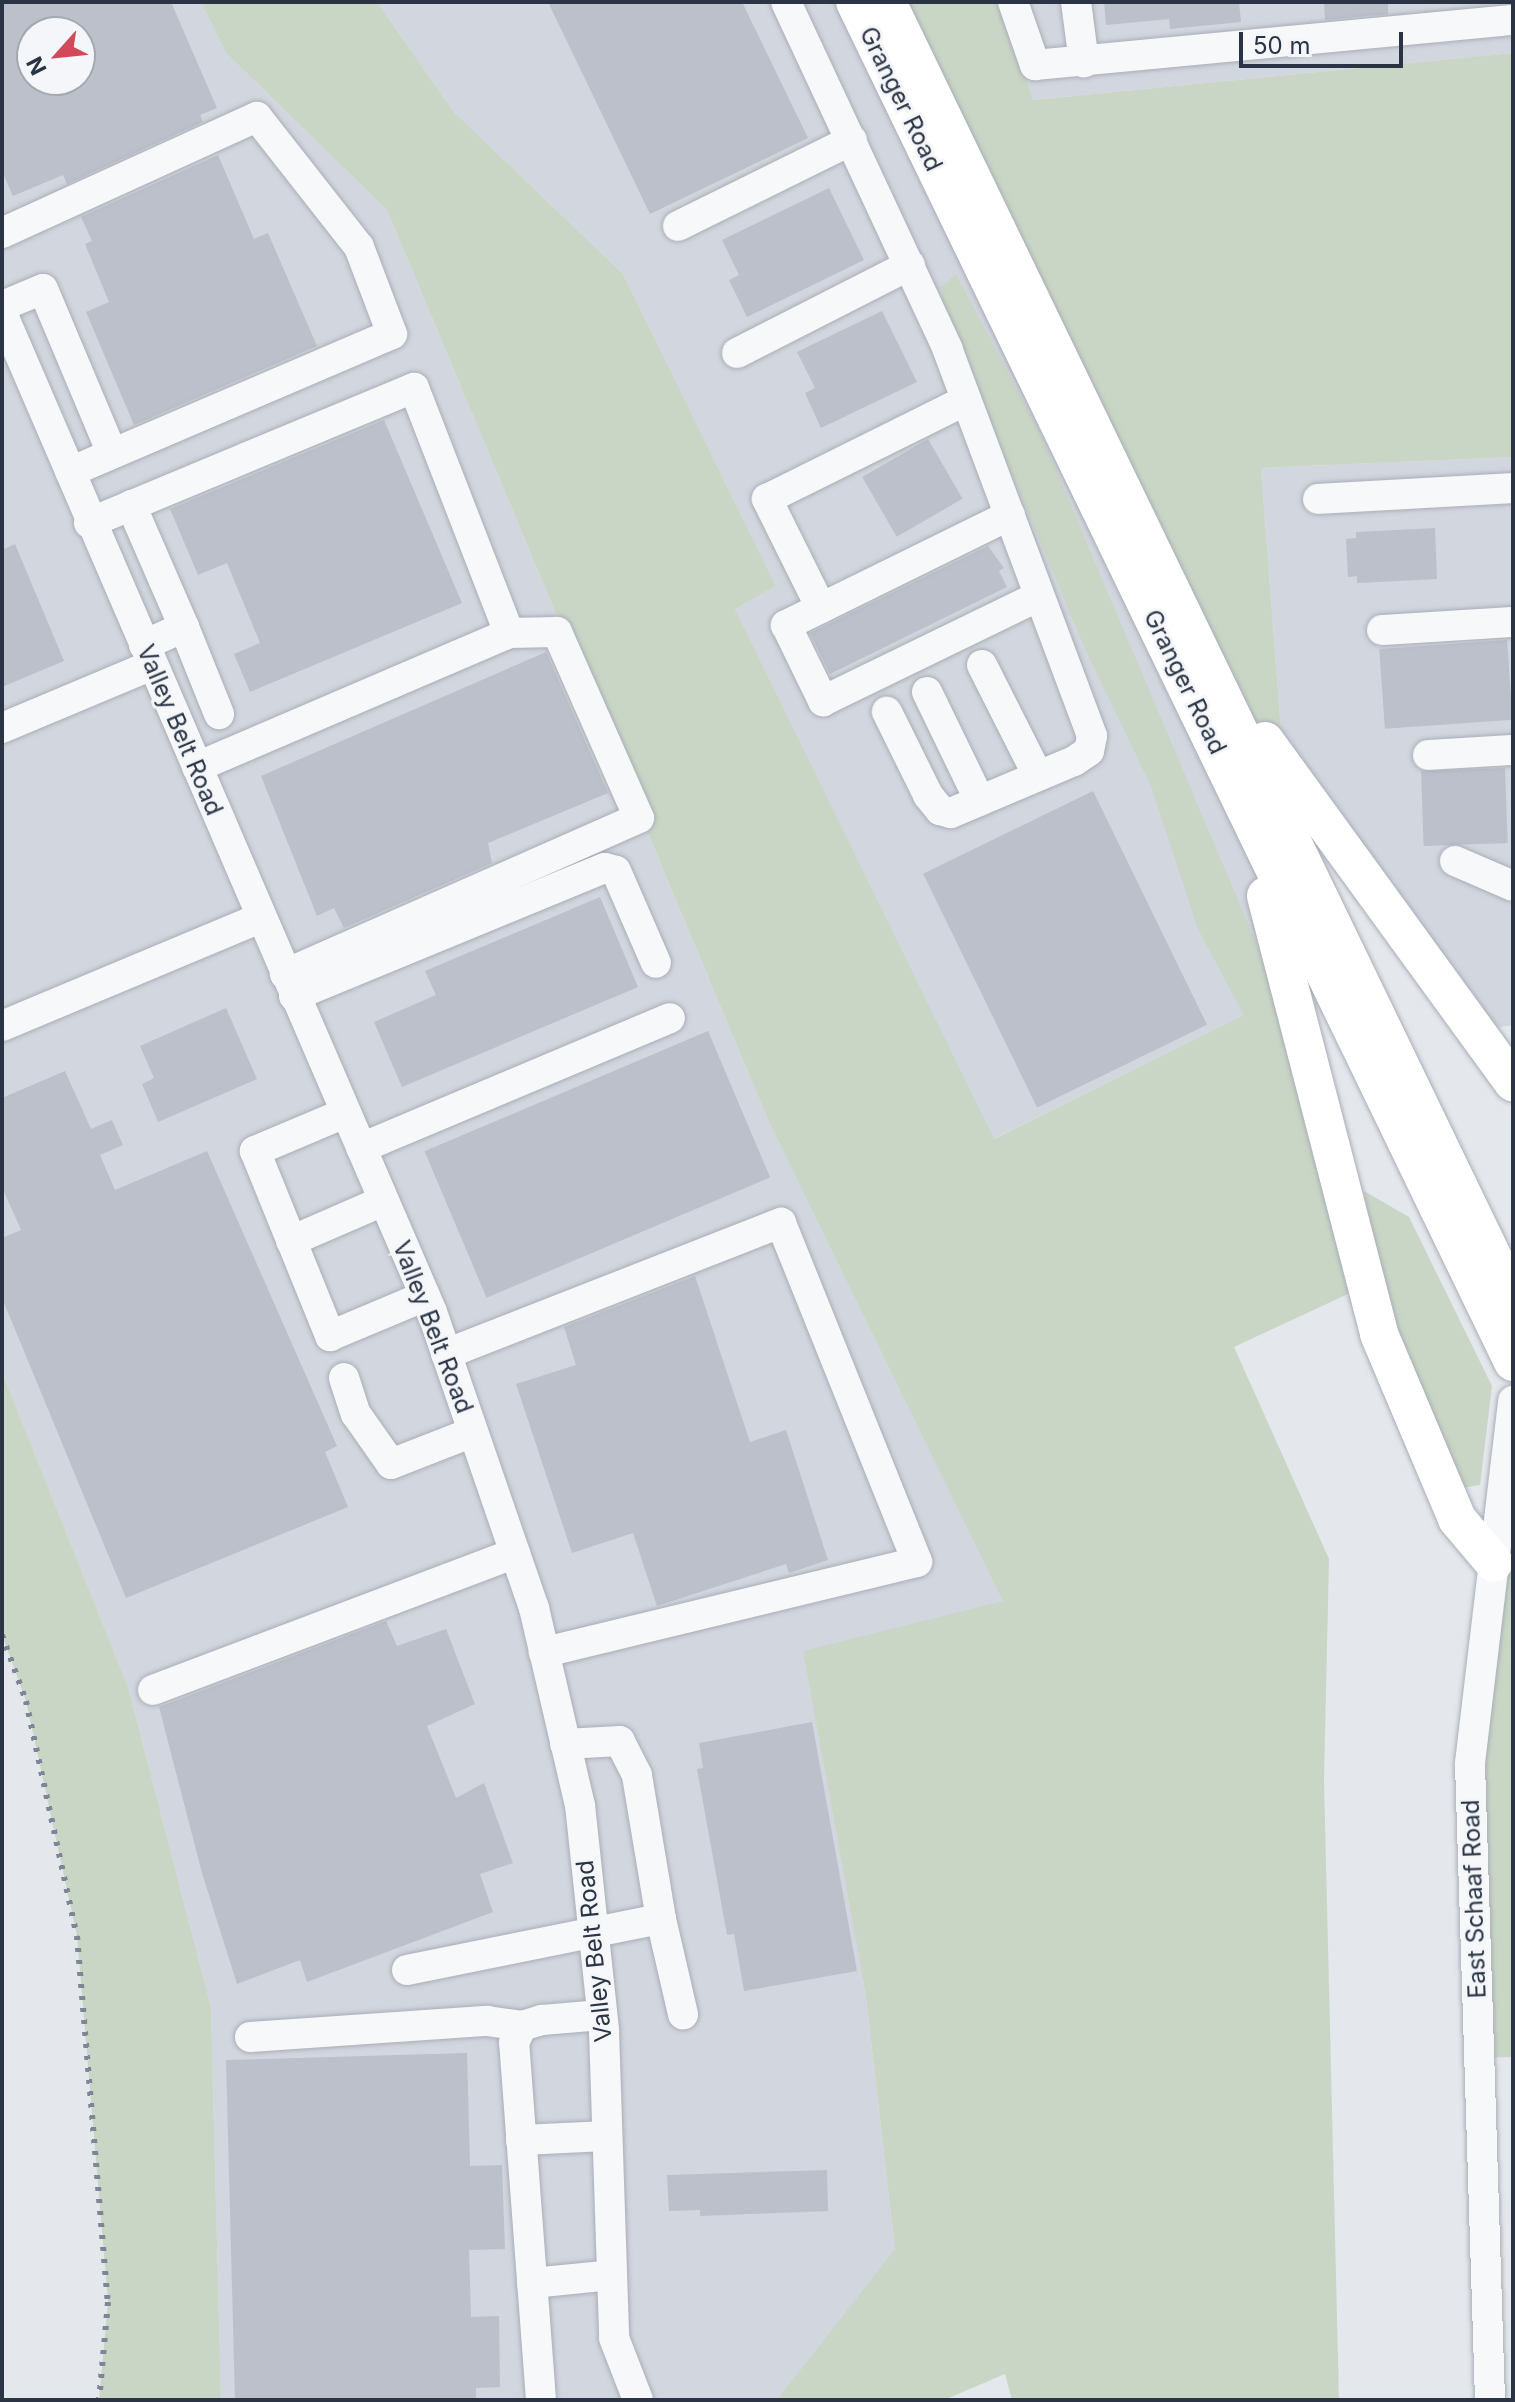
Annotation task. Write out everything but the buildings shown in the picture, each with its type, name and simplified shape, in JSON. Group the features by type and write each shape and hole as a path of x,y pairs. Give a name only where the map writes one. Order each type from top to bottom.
{"main road":[{"name":"Granger Road","path":"855,2 1513,1362"},
{"name":"Granger Road","path":"887,2 1513,1299"},
{"path":"1128,498 1276,759 1513,1082"},
{"path":"1212,738 1282,948 1379,1334 1457,1519 1494,1563"},
{"path":"1470,1020 1493,1028 1513,1025"}],"street":[{"path":"786,2 910,265 1010,515 1037,597 1092,736 1089,751 951,813 940,810 887,712"},
{"path":"1013,2 1035,65 1513,20"},
{"path":"1076,2 1084,62"},
{"path":"2,233 257,117 359,247 392,334 70,472"},
{"path":"678,226 852,140"},
{"path":"737,353 910,265"},
{"path":"2,306 43,289 112,453"},
{"name":"Valley Belt Road","path":"2,313 89,523 425,1296 515,1553 544,1652 580,1805 602,2015 614,2338 638,2400"},
{"path":"89,523 414,388 509,633"},
{"path":"821,608 767,499 964,401"},
{"path":"1318,499 1513,488"},
{"path":"131,505 219,714"},
{"path":"1010,515 786,625 823,701 1037,597"},
{"path":"1382,630 1513,622"},
{"path":"2,728 148,655 184,627"},
{"path":"197,767 509,633 557,632 639,818 290,985"},
{"path":"982,665 1038,776"},
{"path":"927,692 980,801"},
{"path":"1428,755 1513,750"},
{"path":"1455,861 1513,886"},
{"path":"290,985 605,868 616,871 656,963"},
{"path":"2,1026 260,918"},
{"path":"361,1148 670,1018"},
{"path":"345,1113 255,1151 330,1336 425,1296"},
{"path":"291,1241 383,1201"},
{"path":"446,1354 781,1223 917,1562 544,1652"},
{"path":"344,1378 356,1414 391,1464 473,1432"},
{"name":"East Schaaf Road","path":"1490,2400 1470,1763 1513,1401"},
{"path":"153,1690 515,1553"},
{"path":"565,1744 620,1741 637,1775 661,1919 683,2014"},
{"path":"407,1970 661,1919"},
{"path":"250,2037 487,2021 522,2026 602,2015"},
{"path":"522,2026 514,2043 541,2400"},
{"path":"521,2140 607,2136"},
{"path":"532,2283 612,2275"}],"shaded area":[{"path":"2,2 201,2 226,53 387,210 769,1122 1004,1602 865,1989 895,2249 785,2400 221,2400 211,2007 128,1687 2,1372"},
{"path":"377,2 855,2 1212,738 1293,991 993,1139 735,609 776,586 623,274 453,111"},
{"path":"999,2 1513,2 1513,53 1032,100"},
{"path":"1513,457 1513,1025 1493,1028 1284,770 1261,468"}],"green space":[{"path":"201,2 377,2 453,111 623,274 776,586 735,609 994,1139 1244,1015 1198,929 1151,786 1085,649 945,312 941,287 956,274 1042,437 1279,997 1365,1286 1234,1347 1329,1559 1324,1780 1339,2400 1012,2400 1005,2374 944,2400 777,2400 895,2249 865,1989 803,1651 1003,1601 769,1122 387,210 226,53"},
{"path":"887,2 999,2 1033,100 1513,53 1513,457 1261,468 1284,770 1262,737"},
{"path":"1364,1191 1409,1217 1492,1386 1480,1485 1461,1488 1403,1354 1375,1256"},
{"path":"2,1372 128,1687 211,2007 221,2400 99,2400 108,2302 77,1936 26,1701 2,1635"},
{"path":"1513,1405 1513,2057 1479,2058 1470,1763"}],"railway":[{"path":"2,1635 26,1701 77,1936 108,2302 99,2400"}]}
